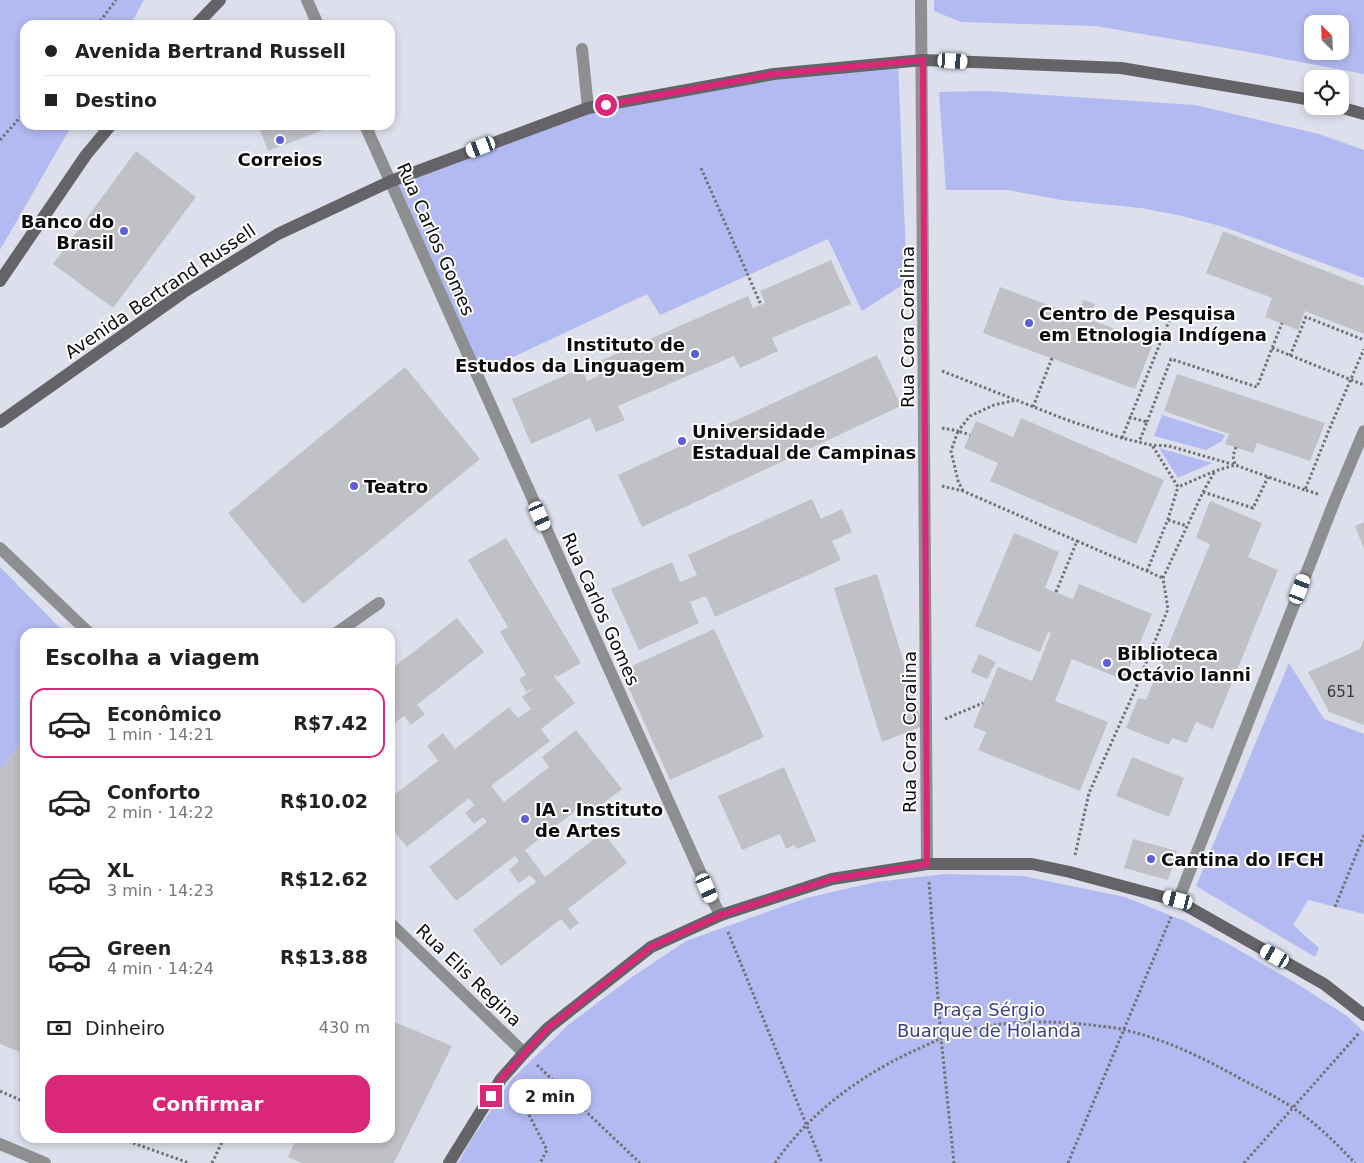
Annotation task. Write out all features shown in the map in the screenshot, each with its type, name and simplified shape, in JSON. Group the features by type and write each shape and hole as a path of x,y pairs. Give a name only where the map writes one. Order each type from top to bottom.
{"street":[{"path":"201,20 220,0"},
{"path":"307,0 316,20"},
{"name":"Rua Cora Coralina","path":"921,0 923,60 927,864"},
{"path":"582,49 588,108"},
{"name":"Avenida Bertrand Russell","path":"0,422 184,292 278,234 391,181 588,108 774,74 923,60 1121,68 1304,99"},
{"path":"1349,110 1364,114"},
{"path":"0,281 86,155 107,130"},
{"name":"Rua Carlos Gomes","path":"367,130 714,905 721,915"},
{"path":"1178,900 1335,500 1364,431"},
{"path":"0,548 84,628"},
{"path":"344,628 379,603"},
{"path":"449,1163 501,1079 524,1053 548,1028 651,947 721,915 832,879 927,864 1032,864 1070,872 1178,900 1324,984 1364,1015"},
{"name":"Rua Elis Regina","path":"395,929 524,1053"},
{"path":"0,1144 45,1163"}],"path":[{"path":"100,20 116,0"},
{"path":"0,140 20,118"},
{"path":"702,168 761,305"},
{"path":"1122,438 1171,316"},
{"path":"1290,356 1306,317 1364,340"},
{"path":"1139,442 1171,359 1257,387 1282,323"},
{"path":"1272,348 1364,384"},
{"path":"1305,490 1364,349"},
{"path":"1032,406 1052,358"},
{"path":"924,366 1122,438 1151,445 1169,446 1235,465 1335,500"},
{"path":"963,491 958,481 951,451 958,431 970,416 994,405 1016,400"},
{"path":"1129,417 1147,422"},
{"path":"958,431 970,436"},
{"path":"1147,571 1168,520 1178,486 1151,445"},
{"path":"1235,465 1233,456 1236,447"},
{"path":"1178,486 1235,465"},
{"path":"1070,872 1089,793 1135,690 1168,609 1163,578 1186,526 1215,471"},
{"path":"1203,492 1253,508 1268,477"},
{"path":"925,481 963,491 1163,578"},
{"path":"1168,520 1186,526"},
{"path":"1056,592 1077,541"},
{"path":"926,729 983,703"},
{"path":"1335,907 1364,835"},
{"path":"927,864 941,1038 954,1163"},
{"path":"1068,1163 1178,900"},
{"path":"721,915 822,1163"},
{"path":"775,1163 782,1152 826,1106 861,1080 903,1055 958,1032 1033,1021 1075,1023 1124,1029 1166,1042 1198,1055 1292,1107 1318,1126 1355,1163"},
{"path":"1244,1163 1364,1027"},
{"path":"524,1053 640,1163"},
{"path":"511,1068 525,1108 547,1150 540,1163"},
{"path":"0,1092 20,1100"},
{"path":"133,1143 189,1163"},
{"path":"212,1163 222,1143"}],"shaded area":[{"name":"Universidade Estadual de Campinas","path":"144,0 1364,0 1364,1032 1347,1016 1299,985 1232,946 1187,922 1125,897 1023,876 944,874 876,882 806,898 686,941 632,977 568,1025 511,1080 458,1163 0,1163 0,250 69,130 395,130 395,20 133,20"}],"green space":[{"path":"0,0 144,0 133,20 20,20 20,130 69,130 0,250"},
{"path":"934,0 1364,0 1364,74 1095,26 961,22 934,11"},
{"path":"898,62 907,282 862,311 828,239 660,315 647,294 477,374 391,181 588,108"},
{"path":"987,91 1195,105 1319,134 1364,150 1364,278 1224,227 1182,216 1141,208 1061,200 1008,190 946,190 939,92"},
{"path":"1162,415 1225,435 1222,441 1206,450 1154,436"},
{"path":"1159,448 1212,463 1178,478"},
{"path":"0,567 60,628 20,628 20,744 0,771"},
{"path":"1289,663 1324,719 1364,734 1364,914 1308,900 1293,925 1319,948 1315,957 1196,886"},
{"name":"Praça Sérgio Buarque de Holanda","path":"944,874 1023,876 1125,897 1187,922 1232,946 1299,985 1347,1016 1364,1032 1364,1163 458,1163 511,1080 568,1025 632,977 686,941 806,898 876,882"}],"building":[{"name":"Correios","path":"260,130 323,130 268,151"},
{"name":"Banco do Brasil","path":"136,151 196,197 113,308 53,264"},
{"path":"1223,231 1364,286 1364,334 1305,311 1298,330 1265,317 1272,298 1206,273"},
{"name":"Instituto de Estudos da Linguagem","path":"831,260 851,304 772,338 778,351 740,368 734,356 618,406 625,420 596,432 590,418 531,444 512,399 582,368 587,381 599,376 593,364 748,296 753,308 765,303 760,291"},
{"path":"1000,287 1077,316 1083,300 1095,304 1089,319 1153,344 1135,389 983,333"},
{"path":"877,355 901,406 642,527 618,475"},
{"name":"Teatro","path":"405,367 480,459 303,604 228,513"},
{"path":"1177,374 1325,423 1310,461 1257,443 1253,453 1225,444 1229,434 1164,411"},
{"path":"1021,418 1164,480 1136,544 990,481 998,463 964,448 976,421 1013,437"},
{"path":"812,499 821,519 842,509 852,532 832,541 841,560 715,617 706,596 690,602 699,623 639,650 611,589 672,562 680,582 697,575 688,555"},
{"path":"1210,501 1262,523 1248,557 1278,570 1213,729 1196,722 1187,743 1172,738 1169,745 1126,728 1138,698 1146,700 1210,544 1196,538"},
{"path":"1364,522 1364,549 1355,526"},
{"name":"Biblioteca Octávio Ianni","path":"1014,533 1059,552 1045,588 1073,599 1079,584 1152,614 1124,680 1072,659 1055,701 1108,722 1080,791 978,750 986,732 973,727 998,667 1032,681 1051,633 1048,632 1040,652 975,626"},
{"name":"IA - Instituto de Artes","path":"506,538 581,663 557,677 556,675 554,676 575,703 541,729 550,741 491,786 504,802 549,767 542,757 576,730 622,789 590,813 583,805 525,850 545,877 603,832 627,863 568,909 579,923 570,930 561,919 501,966 473,930 536,882 530,875 519,883 509,870 519,861 515,856 456,901 429,867 487,822 483,817 474,824 465,813 474,805 469,798 407,847 395,832 395,794 438,761 427,746 443,733 455,749 509,707 518,718 531,709 522,697 535,687 526,692 519,679 526,675 500,632 508,627 468,560"},
{"path":"877,574 923,726 882,742 834,588"},
{"path":"457,618 484,652 417,705 425,714 411,725 404,716 395,723 395,666"},
{"path":"714,629 764,737 670,780 621,671"},
{"path":"1364,639 1364,725 1329,712 1308,672 1360,649"},
{"path":"979,654 996,662 987,679 971,672"},
{"path":"20,744 20,1052 0,1044 0,771"},
{"path":"1132,757 1184,778 1169,817 1116,796"},
{"path":"784,767 816,841 797,849 794,845 786,849 780,834 742,850 718,796"},
{"name":"Cantina do IFCH","path":"1133,839 1177,851 1168,880 1124,868"},
{"path":"395,1022 452,1046 394,1163 302,1163 288,1157 295,1143 395,1143"}],"place":[{"name":"Correios","path":"280,140"},
{"name":"Banco do Brasil","path":"124,231"},
{"name":"Centro de Pesquisa em Etnologia Indígena","path":"1029,323"},
{"name":"Instituto de Estudos da Linguagem","path":"695,354"},
{"name":"Universidade Estadual de Campinas","path":"682,441"},
{"name":"Teatro","path":"354,486"},
{"name":"Biblioteca Octávio Ianni","path":"1107,663"},
{"name":"IA - Instituto de Artes","path":"525,819"},
{"name":"Cantina do IFCH","path":"1151,859"}],"route":[{"path":"491,1096 501,1079 548,1028 651,947 721,915 832,879 927,864 923,60 774,74 606,105"}]}
